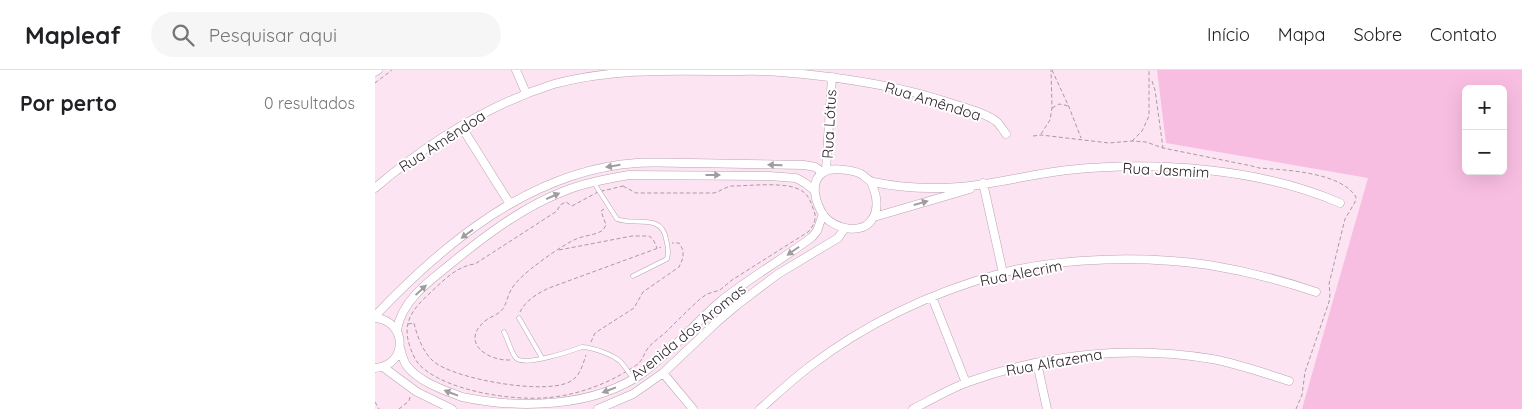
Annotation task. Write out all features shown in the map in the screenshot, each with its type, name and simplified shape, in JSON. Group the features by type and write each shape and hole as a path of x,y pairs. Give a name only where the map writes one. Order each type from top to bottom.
{"street":[{"path":"516,70 526,93"},
{"name":"Rua Amêndoa","path":"375,188 418,154 493,108 526,93 576,79 611,73 763,70 859,80 977,112 996,121 1006,134"},
{"name":"Rua Lótus","path":"824,171 832,77"},
{"path":"461,126 510,204"},
{"path":"397,330 387,321 375,317 399,290 435,258 510,204 546,185 595,170 637,163 804,165 824,171 845,169 861,174 871,182 933,188 985,184"},
{"name":"Rua Jasmim","path":"985,184 1028,176 1097,168 1177,168 1256,178 1320,194 1340,203"},
{"path":"814,190 824,171"},
{"path":"397,330 399,319 405,307 416,294 473,246 542,201 563,191 629,176 769,176 796,178 814,190 823,214 837,226 845,228 862,227 874,217 877,207 871,182"},
{"path":"874,217 985,184"},
{"path":"985,184 1003,273"},
{"name":"Avenida dos Aromas","path":"397,330 400,348 408,367 416,375 433,385 472,400 496,405 520,408 573,403 619,387 656,362 723,300 812,237 817,231 823,214"},
{"name":"Avenida dos Aromas","path":"598,409 633,394 663,373 737,305 778,274 838,238 845,228"},
{"name":"Rua Alecrim","path":"760,409 809,367 835,348 878,323 932,297 1003,273 1042,266 1111,259 1179,262 1247,272 1316,292"},
{"path":"932,297 966,383"},
{"path":"377,368 394,360 400,348"},
{"name":"Rua Alfazema","path":"913,409 966,383 1004,370 1089,354 1145,352 1213,359 1247,367 1289,381"},
{"path":"1037,363 1047,409"},
{"path":"377,368 433,401 452,409"},
{"path":"663,373 693,409"}],"lane":[{"path":"594,183 617,219 653,222 660,226 665,233 669,252 667,258 633,276"},
{"path":"519,318 542,358"},
{"path":"504,332 518,360 542,358 583,347 615,358 633,378"}],"path":[{"path":"375,83 392,70"},
{"path":"1051,70 1069,107 1081,139"},
{"path":"1041,135 1050,120 1052,108 1051,70"},
{"path":"1149,70 1155,90 1163,148"},
{"path":"1132,141 1141,131 1149,116 1151,78"},
{"path":"1052,108 1062,104 1069,107"},
{"path":"1033,136 1041,135 1109,143 1146,142 1163,148 1259,168 1322,177 1337,181 1348,187 1355,197 1355,202 1345,219 1329,284 1329,302 1305,372 1302,395 1296,409"},
{"path":"623,186 636,193 714,193 721,191 725,187 732,186 795,187 808,196 815,215 814,224 808,232 732,280 720,290 707,294 648,348 643,360 627,371 591,389 543,398 490,395 440,379 423,368 415,359 407,339 407,324 414,308 449,275 467,264 475,264 557,211 560,205 566,202 572,206 598,192 623,186"},
{"path":"518,360 503,360 484,353 477,348 475,335 485,321 501,311 511,288 531,268 573,240 603,230 606,224 601,211 608,207"},
{"path":"558,250 632,236 649,236 653,239 657,248"},
{"path":"407,324 415,323 424,351 434,362 467,377 523,387 561,385 571,382 577,376 595,333 634,308 643,292 679,267 683,258 683,250 679,243 667,244 539,292 520,310 519,318"},
{"path":"399,409 409,401 414,390"},
{"path":"375,402 379,409"}],"shaded area":[{"path":"1157,70 1522,70 1522,409 1302,409 1368,178 1166,143"}]}
